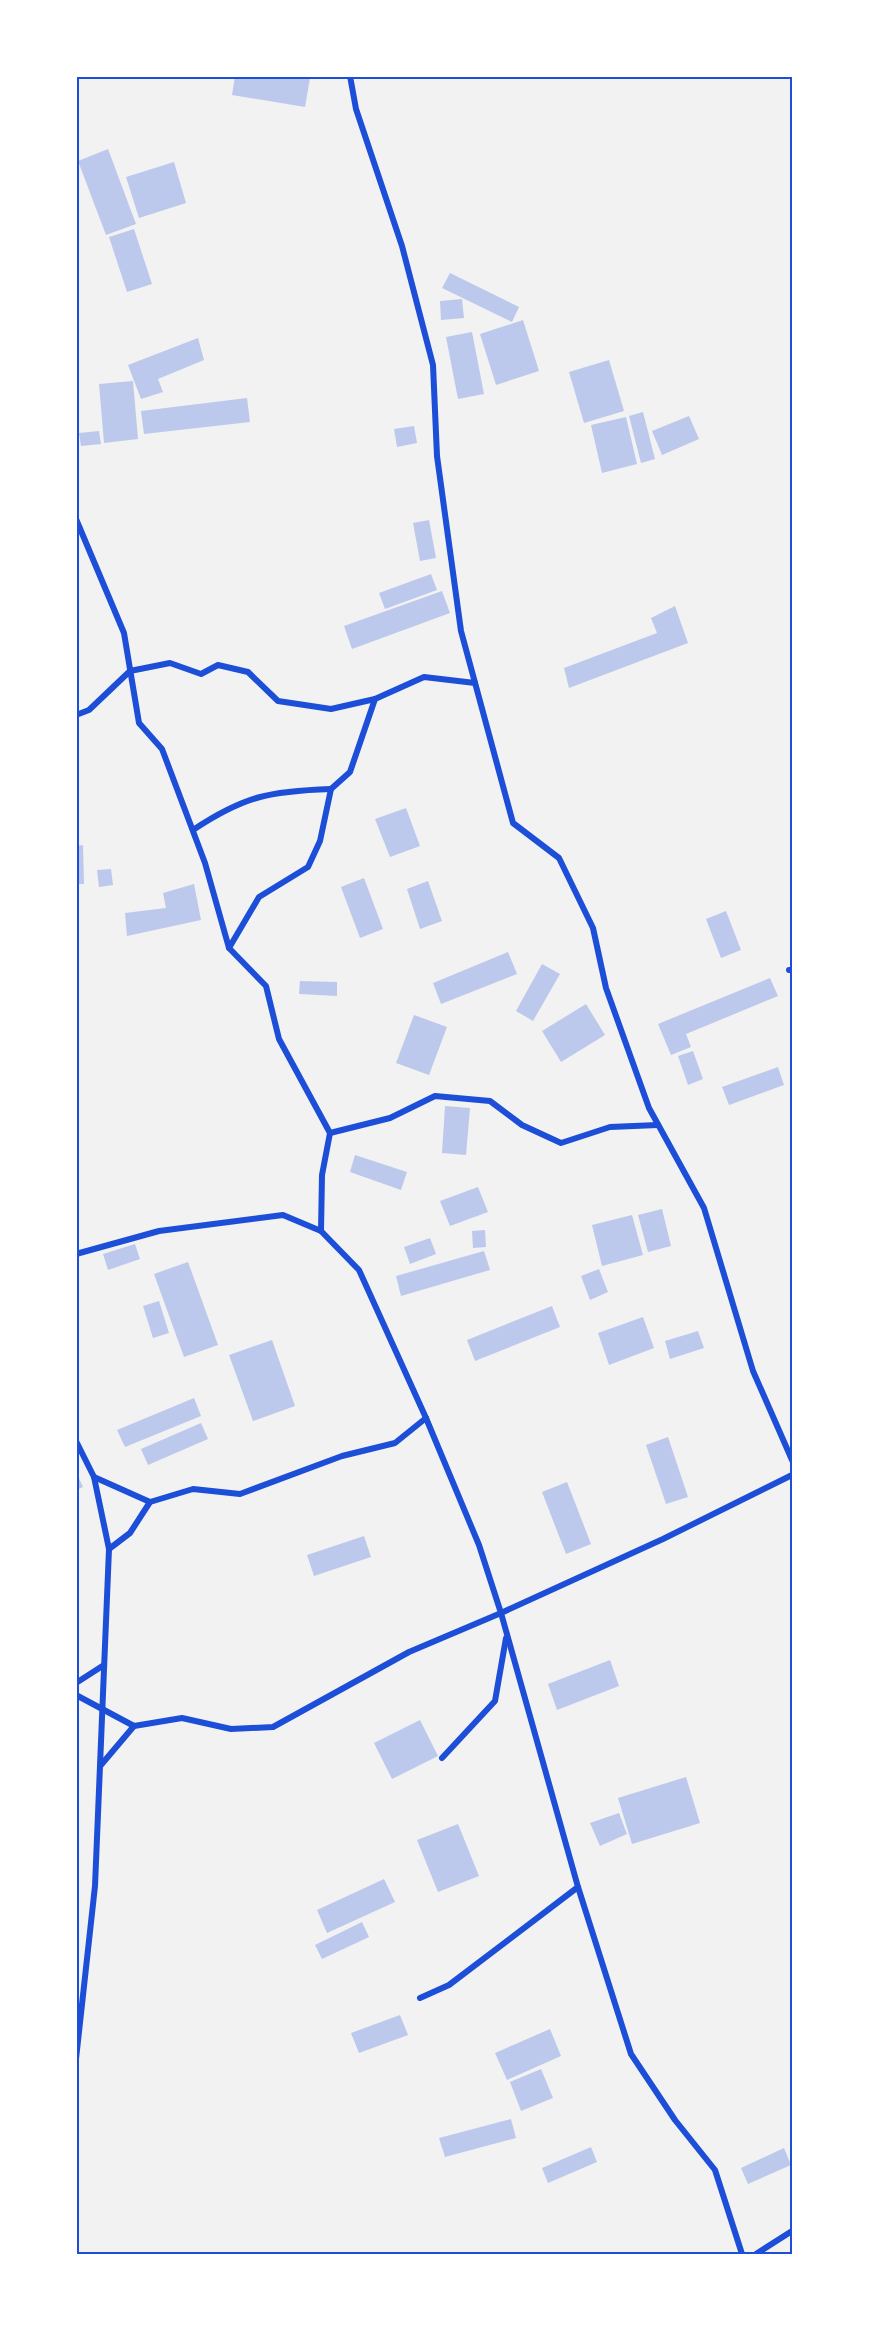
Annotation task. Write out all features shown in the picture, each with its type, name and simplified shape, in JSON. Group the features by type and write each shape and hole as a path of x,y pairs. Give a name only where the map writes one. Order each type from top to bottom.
{"street":[{"path":"350,76 356,109 402,246 433,365 437,456 461,632 513,823 559,858 594,928 606,988 649,1108 704,1208 753,1371 792,1460"},
{"path":"76,519 124,633 139,723 162,749 193,830 229,948 267,986 279,1039 330,1133 322,1175 321,1231"},
{"path":"76,715 89,710 130,671 170,663 201,674 218,665 248,672 278,701 331,709 375,699 424,677 475,683"},
{"path":"229,948 259,897 308,867 320,841 331,789 350,772 375,699"},
{"path":"193,830 227,808 281,790 331,789"},
{"path":"330,1133 390,1118 435,1096 490,1101 522,1125 561,1143 610,1127 658,1125"},
{"path":"76,1254 159,1232 284,1215 321,1231 359,1270 426,1418 479,1545 501,1612 578,1887 631,2054 675,2120 715,2170 742,2254"},
{"path":"109,1549 130,1533 150,1502 193,1489 240,1494 342,1456 395,1443 426,1418"},
{"path":"76,1441 94,1477 109,1549 96,1886 76,2059"},
{"path":"76,1695 134,1726 182,1718 231,1729 273,1727 409,1652 663,1539 792,1475"},
{"path":"94,1477 150,1502"},
{"path":"442,1758 495,1701 507,1634"},
{"path":"76,1683 105,1665"},
{"path":"100,1765 134,1726"},
{"path":"420,1998 449,1985 578,1887"},
{"path":"756,2254 792,2231"}],"building":[{"path":"235,76 310,78 305,107 232,95"},
{"path":"108,149 136,224 106,235 78,161"},
{"path":"174,162 186,203 139,218 126,177"},
{"path":"134,229 152,284 127,292 109,237"},
{"path":"450,273 519,307 512,322 442,288"},
{"path":"462,299 464,318 441,320 440,301"},
{"path":"523,320 539,371 496,385 480,334"},
{"path":"472,332 484,394 458,399 446,337"},
{"path":"198,338 204,360 158,379 163,392 141,399 128,365"},
{"path":"609,360 624,411 584,423 569,372"},
{"path":"133,381 138,439 104,443 99,384"},
{"path":"247,398 250,422 144,434 141,411"},
{"path":"643,412 655,459 641,463 629,416"},
{"path":"689,416 699,439 662,455 652,431"},
{"path":"626,417 637,464 602,473 591,425"},
{"path":"414,426 417,443 397,447 394,429"},
{"path":"99,431 101,444 81,446 79,433"},
{"path":"429,520 436,558 420,561 413,523"},
{"path":"431,574 437,590 385,609 379,593"},
{"path":"442,591 450,613 352,649 344,626"},
{"path":"675,606 688,643 569,688 564,668 657,633 651,618"},
{"path":"406,808 420,846 390,857 375,819"},
{"path":"83,845 84,884 76,884 76,846"},
{"path":"111,869 113,885 99,887 97,870"},
{"path":"364,878 383,929 360,938 341,887"},
{"path":"428,881 442,921 420,929 407,889"},
{"path":"194,884 201,920 127,936 125,913 166,908 163,893"},
{"path":"726,911 741,950 721,958 706,919"},
{"path":"508,952 517,974 441,1004 433,983"},
{"path":"542,964 560,974 533,1021 516,1011"},
{"path":"770,978 778,996 686,1034 691,1047 671,1055 658,1024"},
{"path":"300,981 337,982 337,996 299,994"},
{"path":"586,1004 605,1035 561,1062 542,1031"},
{"path":"414,1015 447,1027 429,1075 396,1063"},
{"path":"693,1051 703,1079 688,1085 678,1056"},
{"path":"778,1067 784,1085 729,1105 722,1087"},
{"path":"445,1106 470,1108 466,1155 442,1153"},
{"path":"355,1155 407,1172 401,1190 350,1172"},
{"path":"478,1187 488,1212 450,1226 440,1201"},
{"path":"662,1209 671,1246 648,1252 638,1215"},
{"path":"632,1215 643,1255 602,1266 592,1225"},
{"path":"485,1230 486,1247 473,1248 472,1231"},
{"path":"430,1238 436,1254 410,1264 404,1247"},
{"path":"135,1244 140,1259 108,1270 103,1254"},
{"path":"484,1251 490,1270 401,1296 396,1276"},
{"path":"188,1262 218,1345 184,1357 154,1274"},
{"path":"599,1269 608,1292 590,1300 581,1276"},
{"path":"159,1301 169,1333 153,1338 143,1306"},
{"path":"552,1306 560,1327 475,1361 467,1340"},
{"path":"643,1317 654,1348 609,1365 598,1333"},
{"path":"698,1331 704,1348 670,1359 665,1341"},
{"path":"272,1340 295,1406 253,1421 229,1355"},
{"path":"194,1398 201,1416 125,1447 117,1430"},
{"path":"201,1423 208,1439 148,1465 141,1449"},
{"path":"668,1437 688,1497 666,1504 646,1445"},
{"path":"76,1472 83,1487 76,1490"},
{"path":"567,1482 591,1544 566,1554 542,1492"},
{"path":"364,1536 371,1557 314,1576 307,1555"},
{"path":"610,1660 619,1686 557,1710 548,1684"},
{"path":"420,1720 438,1756 392,1779 374,1743"},
{"path":"686,1777 700,1823 632,1844 618,1798"},
{"path":"619,1813 627,1834 600,1846 590,1823"},
{"path":"458,1824 479,1876 438,1892 417,1840"},
{"path":"384,1879 395,1902 327,1933 317,1910"},
{"path":"362,1922 369,1937 322,1959 315,1945"},
{"path":"400,2015 408,2035 359,2053 351,2033"},
{"path":"550,2029 561,2056 507,2080 495,2053"},
{"path":"541,2069 553,2098 521,2111 510,2082"},
{"path":"511,2119 516,2138 445,2157 439,2138"},
{"path":"591,2147 597,2162 548,2183 542,2168"},
{"path":"784,2148 791,2165 748,2184 741,2168"}]}
